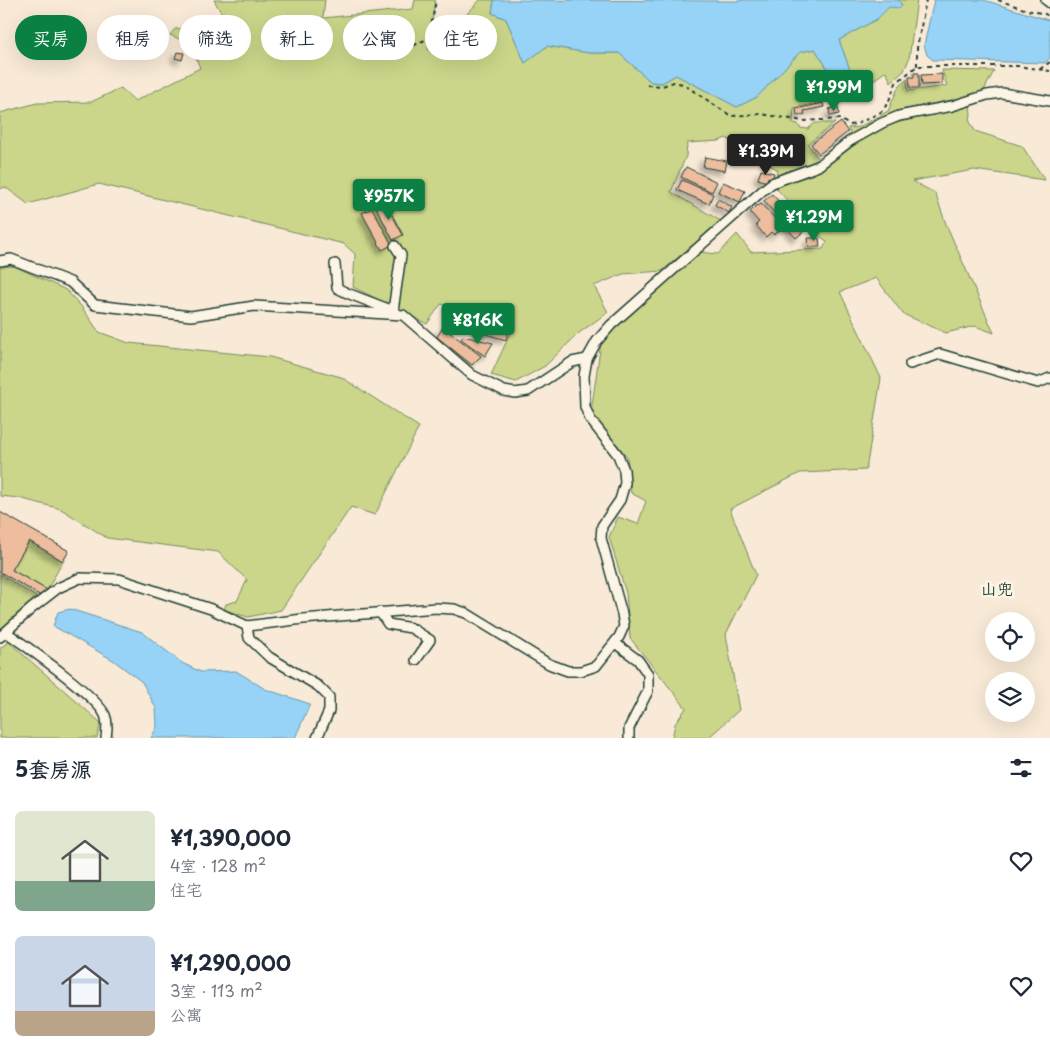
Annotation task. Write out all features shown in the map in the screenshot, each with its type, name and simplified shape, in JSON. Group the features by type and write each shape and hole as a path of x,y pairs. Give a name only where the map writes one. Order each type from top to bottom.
{"street":[{"path":"1046,0 1050,2"},
{"path":"106,738 107,726 105,716 88,696 3,635 31,608 58,588 80,578 119,579 212,609 247,626 303,618 436,608 454,609 466,613 549,664 568,671 581,671 596,666 615,643 624,626 601,538 602,526 620,500 625,483 624,470 618,455 590,419 585,407 584,376 587,359 597,341 611,325 772,183 818,166 850,141 882,123 899,116 952,106 987,95 1002,93 1050,101"},
{"path":"393,310 401,255 395,246"},
{"path":"0,261 11,259 70,282 95,305 190,316 254,306 403,315"},
{"path":"336,264 337,288 403,315 472,374 504,391 515,393 528,391 572,362 587,359"},
{"path":"910,364 940,354 1038,383 1050,378"},
{"path":"380,612 388,624 411,628 430,640 416,660"},
{"path":"247,626 249,638 269,657 318,686 329,697 330,711 317,738"},
{"path":"615,643 638,660 648,674 648,691 629,728 629,738"}],"path":[{"path":"415,45 429,38 436,0"},
{"path":"917,66 917,48 926,0"},
{"path":"998,0 1046,14 1050,18"},
{"path":"1039,69 1050,62"},
{"path":"647,85 662,86 674,82 683,84 731,116 761,114 803,121 840,119 849,125 857,124 881,112 888,103 896,83 917,66 1018,66 1050,71"}],"green space":[{"path":"214,0 325,0 323,15 261,15 261,60 333,60 333,17 343,16 343,60 415,60 415,15 353,15 413,9 415,0 435,0 433,15 425,15 425,60 497,60 497,15 506,19 525,63 547,46 589,53 619,53 651,82 662,83 676,75 737,107 757,97 800,52 815,49 833,77 850,70 839,40 877,19 889,6 902,5 898,0 917,0 909,59 904,71 891,82 886,71 846,100 831,100 794,108 793,123 798,124 800,128 808,129 815,123 835,123 808,144 819,159 774,180 778,170 726,138 719,141 687,143 686,156 671,192 721,221 662,271 623,274 594,286 608,312 579,333 545,366 516,382 491,375 515,323 441,304 427,324 353,287 355,254 344,244 99,184 28,204 5,187 0,189 0,113 37,103 91,102 121,88 135,101 200,68 197,60 251,60 251,15 223,15"},
{"path":"480,0 494,0 492,13 497,15 466,15"},
{"path":"175,29 179,29 179,39 170,35"},
{"path":"942,70 994,71 982,94 901,110 873,122 851,135 848,128 859,127 888,111 899,86 907,79 908,91 947,86"},
{"path":"970,104 971,115 969,120 975,131 1022,146 1045,180 974,170 912,181 935,193 946,224 994,333 975,326 946,333 903,314 876,278 840,292 881,378 866,470 800,473 730,509 756,575 726,634 739,710 708,738 672,738 675,724 686,708 630,638 626,593 609,537 618,517 638,524 646,501 631,493 627,457 591,412 601,342 673,273 699,252 718,254 737,234 751,252 823,249 827,241 813,232 799,213 775,187 816,173 881,129 902,121"},
{"path":"14,266 66,290 81,306 99,332 129,343 270,357 341,377 419,427 375,515 351,507 281,610 248,617 224,610 226,604 237,601 247,580 218,552 107,538 61,509 19,498 0,496 0,267"},
{"path":"29,541 63,561 47,590 12,570"},
{"path":"0,574 36,597 0,629"},
{"path":"9,642 101,723 97,738 0,738 0,648"}],"water":[{"path":"494,0 898,0 902,5 899,8 889,7 877,19 839,40 850,70 833,77 815,49 800,52 757,97 737,107 676,75 662,83 651,82 619,53 589,53 547,46 525,63 506,19 492,13"},
{"path":"934,0 984,0 1048,20 1050,22 1050,58 1045,63 933,60 927,55 924,45"},
{"path":"70,609 142,632 182,663 201,672 236,671 265,689 310,704 295,738 151,738 157,727 156,708 142,682 113,660 53,626 58,612"}],"building":[{"path":"177,52 179,52 179,59 175,58"},
{"path":"914,73 919,73 919,88 910,88 909,77 914,77"},
{"path":"942,74 942,84 922,85 921,75"},
{"path":"823,103 824,107 804,111 805,114 797,116 796,109"},
{"path":"838,107 839,114 830,116 829,109"},
{"path":"841,122 848,132 819,154 811,144"},
{"path":"705,157 727,161 725,171 703,167"},
{"path":"686,167 717,182 712,192 681,177"},
{"path":"761,170 774,173 773,179 768,177 767,182 758,179"},
{"path":"682,180 713,194 709,204 677,190"},
{"path":"723,182 745,191 740,202 718,192"},
{"path":"772,194 793,217 784,224 764,201"},
{"path":"718,199 732,207 729,213 715,205"},
{"path":"385,202 403,235 393,240 376,207"},
{"path":"761,204 783,227 774,235 771,232 766,237 756,225 759,222 750,212 757,205"},
{"path":"372,208 392,245 382,250 362,213"},
{"path":"794,220 804,231 796,238 786,227"},
{"path":"808,238 819,238 820,247 809,247"},
{"path":"479,321 509,329 506,340 476,331"},
{"path":"443,327 481,356 472,365 437,337"},
{"path":"463,336 493,343 485,356 461,339"},
{"path":"0,512 69,551 63,561 29,541 12,570 47,590 43,597 0,572"}],"district":[{"name":"山兜","path":"997,589"}]}
